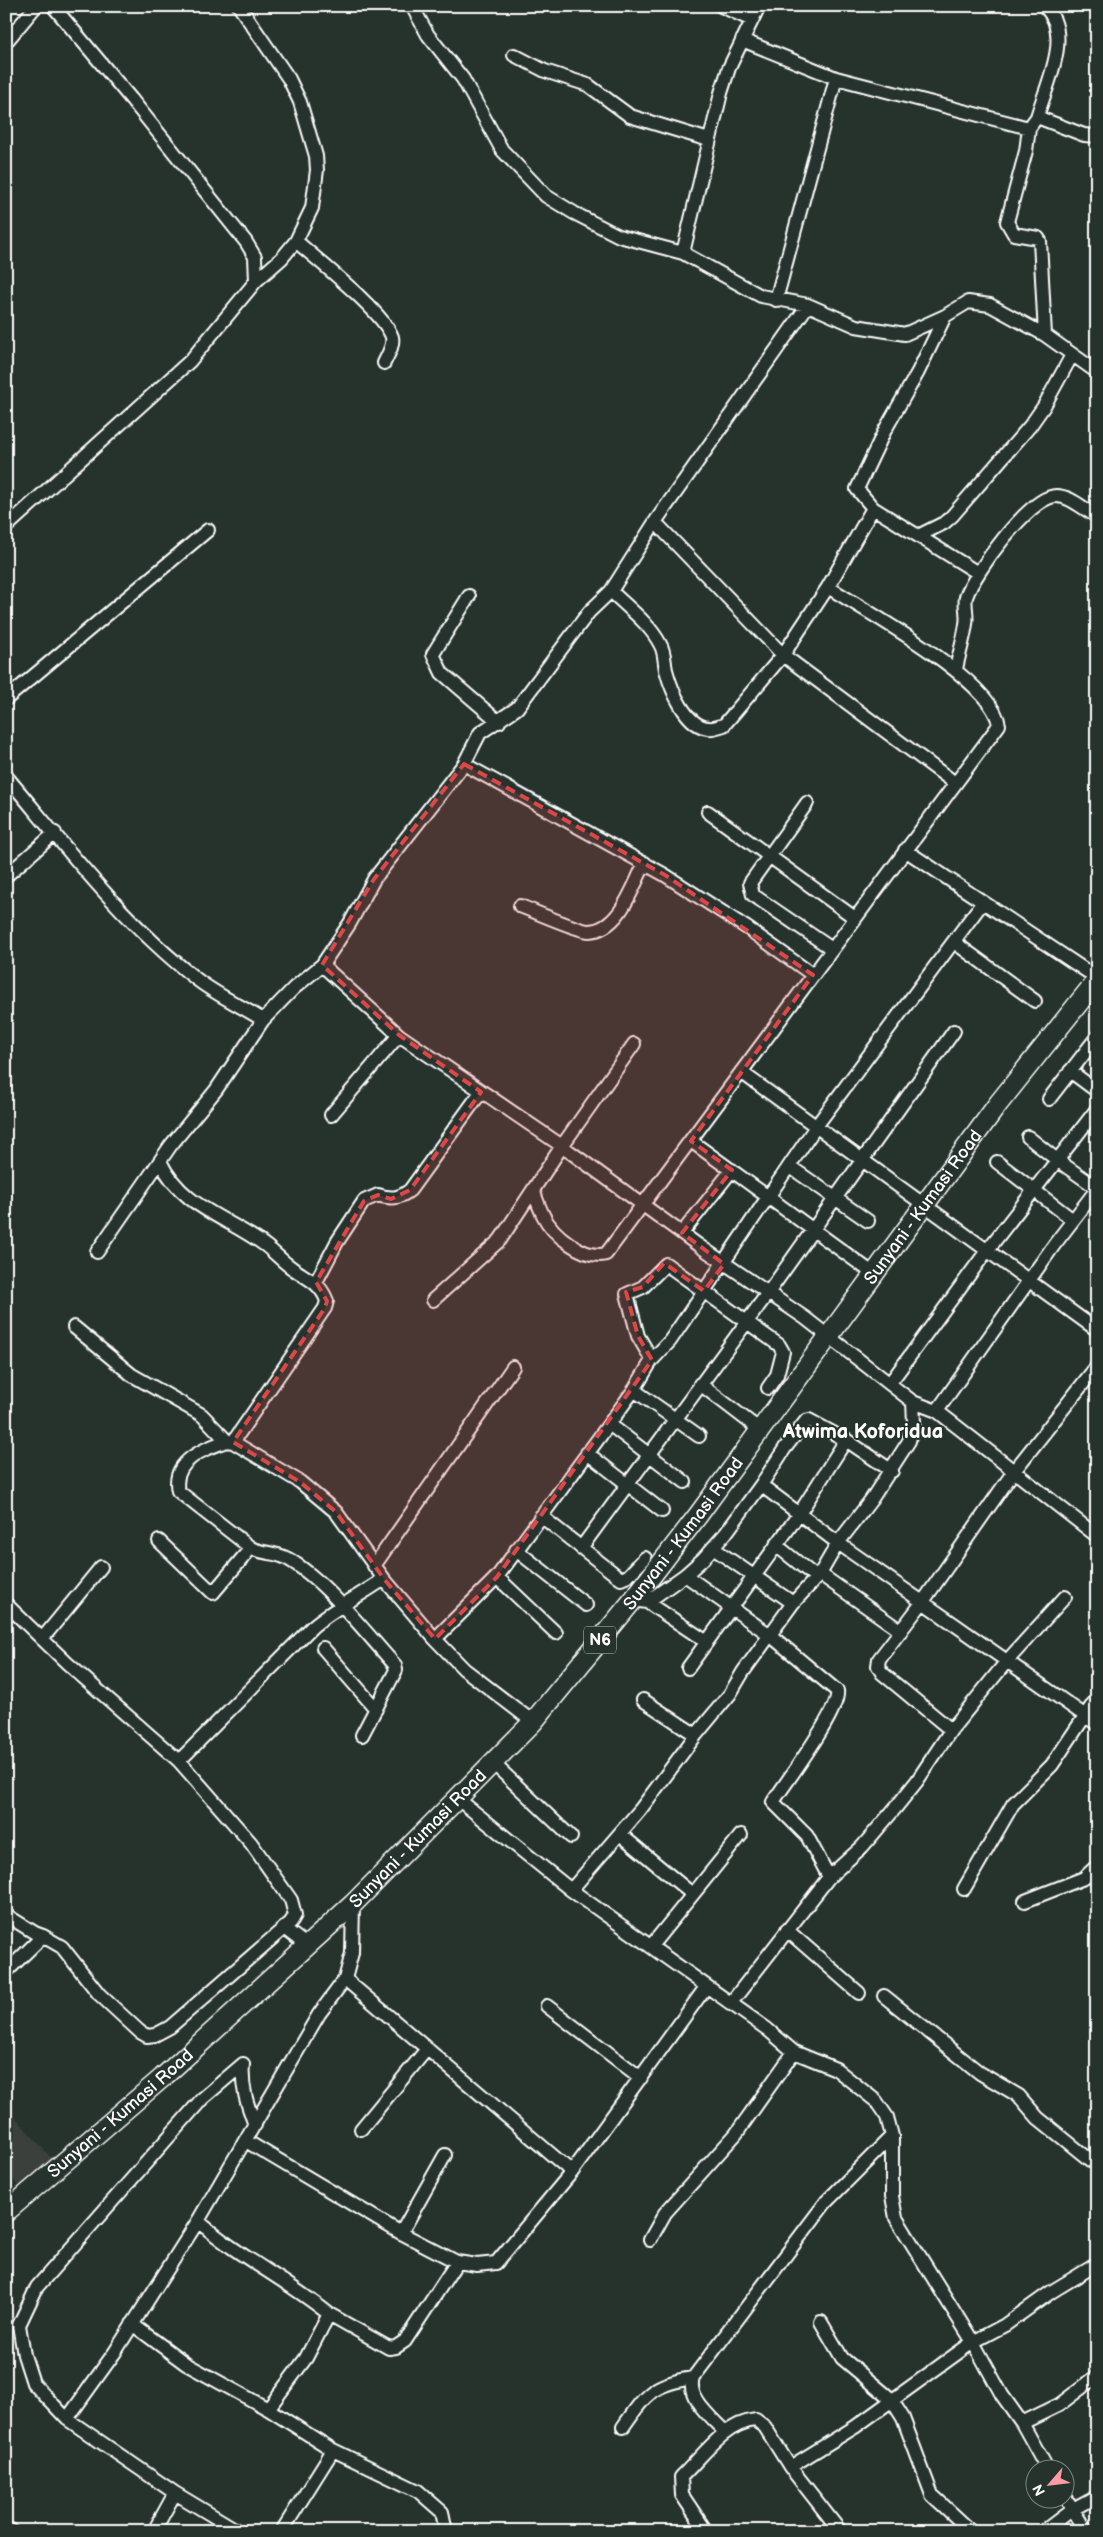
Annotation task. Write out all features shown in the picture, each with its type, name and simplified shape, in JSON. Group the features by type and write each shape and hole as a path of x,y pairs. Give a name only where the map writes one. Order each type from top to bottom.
{"main road":[{"name":"Sunyani - Kumasi Road","path":"6,2212 162,2078 353,1904 533,1722 640,1601 828,1335 1001,1099 1097,979"}],"street":[{"path":"6,42 36,6"},
{"path":"53,6 132,100 246,242 255,257 256,281"},
{"path":"6,527 178,374 256,281 275,266 296,241 312,208 316,190 317,170 313,140 300,102 288,79 239,6"},
{"path":"412,6 428,35 463,79 502,150 546,196 574,213 619,236 683,253 761,296 808,305 856,326 905,334 945,316 959,306 976,302 990,305 1045,336 1097,372"},
{"path":"720,6 752,20"},
{"path":"683,253 709,140 729,68 759,6"},
{"path":"1044,6 1055,19 1059,41 1033,122 1007,222 1014,234 1040,241 1045,336"},
{"path":"742,40 836,78 1084,135 1097,136"},
{"path":"514,55 545,71 588,85 630,116 709,140"},
{"path":"776,300 836,78"},
{"path":"296,241 362,300 380,319 392,337 392,346 384,363"},
{"path":"96,1252 160,1161 216,1090 263,1020 322,964 350,923 374,879 464,764 480,733 499,722 517,708 589,612 611,591 655,522 808,305"},
{"path":"945,316 857,486 859,492 873,508 920,535 978,573"},
{"path":"920,535 944,523 952,516 1030,426 1044,406 1072,355"},
{"path":"956,669 966,623 966,598 978,573 1010,531 1038,503 1048,498 1066,498 1097,516"},
{"path":"611,591 661,644 666,670 681,706 689,718 701,726 710,729 724,725 783,655 828,587 873,508"},
{"path":"655,522 783,655 955,783"},
{"path":"6,699 208,530"},
{"path":"533,1190 544,1217 565,1241 583,1252 600,1256 606,1254 642,1203 691,1140 999,725 993,709 956,669 828,587"},
{"path":"469,596 433,654 442,673 499,722"},
{"path":"464,764 645,863 747,928 812,975"},
{"path":"6,776 150,940 201,983 263,1020"},
{"path":"807,803 750,883 754,895 832,949"},
{"path":"708,812 855,918"},
{"path":"6,876 55,833"},
{"path":"905,850 1097,979"},
{"path":"520,906 588,931 605,927 617,916 645,863"},
{"path":"435,1639 497,1578 634,1390 652,1360 670,1341 817,1125 983,902"},
{"path":"954,942 1035,1000"},
{"path":"322,964 399,1035 562,1146 724,1264 828,1335 913,1402 937,1411 1014,1471 1094,1529"},
{"path":"581,1548 768,1293 812,1228 954,1031"},
{"path":"331,1115 399,1035"},
{"path":"1049,1099 1097,1037"},
{"path":"433,1300 500,1240 562,1146 634,1044"},
{"path":"1070,1071 1097,1090"},
{"path":"741,1072 817,1125 986,1252 1097,1330"},
{"path":"316,1282 337,1242 364,1201 378,1195 391,1199 403,1196 410,1190 481,1092"},
{"path":"890,1383 986,1252 1097,1109"},
{"path":"937,1411 1097,1189 1028,1137"},
{"path":"691,1140 874,1274"},
{"path":"160,1161 168,1179 178,1190 214,1215 266,1246 293,1269 316,1282 325,1294 327,1301 325,1308 230,1441 203,1449 191,1457 182,1465 177,1485 178,1491 252,1548 260,1552 279,1554 290,1560 342,1605 395,1665 394,1675 362,1735"},
{"path":"997,1162 1073,1220"},
{"path":"789,1166 868,1221"},
{"path":"682,1233 732,1170"},
{"path":"652,1360 638,1336 628,1292 644,1287 666,1264 779,1345 783,1352 777,1375 768,1388"},
{"path":"74,1327 132,1375 202,1415 230,1441 315,1494 336,1512 384,1579 435,1639 464,1669 533,1722"},
{"path":"951,1730 882,1673 878,1666 879,1659 922,1603 1014,1471 1097,1366"},
{"path":"374,1566 513,1367"},
{"path":"700,1384 760,1430"},
{"path":"634,1390 699,1436"},
{"path":"571,1890 620,1834 730,1694 743,1672 793,1603 818,1576 838,1543 892,1471 909,1442 914,1422 913,1402"},
{"path":"707,1642 640,1601 685,1575 713,1548 761,1485 785,1448 806,1421 814,1420 892,1471"},
{"path":"609,1424 685,1482"},
{"path":"688,1668 800,1514 846,1440"},
{"path":"588,1453 662,1511"},
{"path":"761,1485 922,1603 1007,1661 1049,1693 1097,1724"},
{"path":"541,1516 621,1579 628,1576 645,1558"},
{"path":"159,1541 213,1594 252,1548"},
{"path":"776,1545 818,1576 901,1631"},
{"path":"713,1548 793,1603"},
{"path":"516,1550 586,1605"},
{"path":"42,1639 101,1568"},
{"path":"685,1575 730,1609 770,1635 836,1691 838,1695 828,1721 773,1802 807,1836 830,1877"},
{"path":"497,1578 556,1633"},
{"path":"179,1761 276,1660 312,1627 342,1605 384,1579"},
{"path":"730,2004 830,1877 862,1847 897,1806 917,1781 951,1730 1007,1661 1065,1597"},
{"path":"6,1604 42,1639 179,1761 251,1843 291,1900 295,1914 291,1922 174,2024 161,2033 147,2036 98,1994 62,1947 6,1915"},
{"path":"323,1648 376,1709"},
{"path":"964,1889 1013,1804 1052,1765 1097,1698"},
{"path":"643,1700 696,1735"},
{"path":"493,1764 572,1837"},
{"path":"458,1799 571,1890 651,1946 794,2052 836,2069 876,2101 887,2117 892,2136 892,2196 896,2218 973,2342 1002,2395 1022,2423 1042,2460"},
{"path":"620,1834 692,1894"},
{"path":"651,1946 741,1835"},
{"path":"1025,1901 1084,1878 1097,1866"},
{"path":"67,2419 115,2352 198,2221 320,2014 345,1979 352,1953 353,1904"},
{"path":"284,1928 306,1945"},
{"path":"787,1930 859,1992"},
{"path":"6,1972 43,1936"},
{"path":"345,1979 572,2172"},
{"path":"246,2141 401,2233 457,2262 477,2265 496,2263 572,2172 706,1987"},
{"path":"884,1996 980,2073 1018,2096 1038,2118 1090,2160 1097,2163"},
{"path":"547,2006 641,2078"},
{"path":"361,2130 427,2049"},
{"path":"650,2240 665,2213 736,2134 794,2052"},
{"path":"238,2531 175,2493 67,2419 33,2384 24,2355 19,2325 37,2288 202,2099 243,2064 242,2081 244,2097 255,2125"},
{"path":"725,2432 692,2395 690,2386 693,2378 826,2202 892,2136"},
{"path":"401,2233 445,2155"},
{"path":"198,2221 222,2242 275,2278 300,2291 329,2314 388,2348 396,2347 405,2341 457,2262"},
{"path":"790,2466 855,2427 973,2342 1005,2325 1051,2292 1082,2275 1097,2264"},
{"path":"268,2409 306,2358 329,2314"},
{"path":"821,2322 842,2358 892,2399 903,2418 932,2494 971,2531"},
{"path":"132,2324 186,2364 268,2409 333,2450 418,2491 431,2500 442,2512 446,2531"},
{"path":"1022,2423 1059,2404 1097,2376"},
{"path":"622,2427 636,2408 657,2386 693,2378"},
{"path":"706,2531 682,2496 681,2477 725,2432 745,2421 756,2420 765,2427 790,2466 840,2531"},
{"path":"282,2531 333,2450"},
{"path":"154,2531 175,2493"},
{"path":"1076,2508 1097,2496"},
{"path":"1044,2531 1073,2510 1086,2531"},
{"path":"6,2528 12,2531"}],"highlighted area":[{"path":"464,764 665,875 813,975 691,1141 732,1170 682,1233 724,1264 704,1291 664,1263 643,1287 626,1292 638,1336 652,1360 497,1577 435,1639 384,1579 336,1512 300,1482 233,1442 325,1308 327,1301 316,1282 364,1201 378,1195 391,1199 410,1190 481,1092 399,1035 322,965 374,879"}],"shaded area":[{"path":"6,2107 54,2161 23,2190 6,2173"}],"district":[{"name":"Atwima Koforidua","path":"863,1432"}]}
